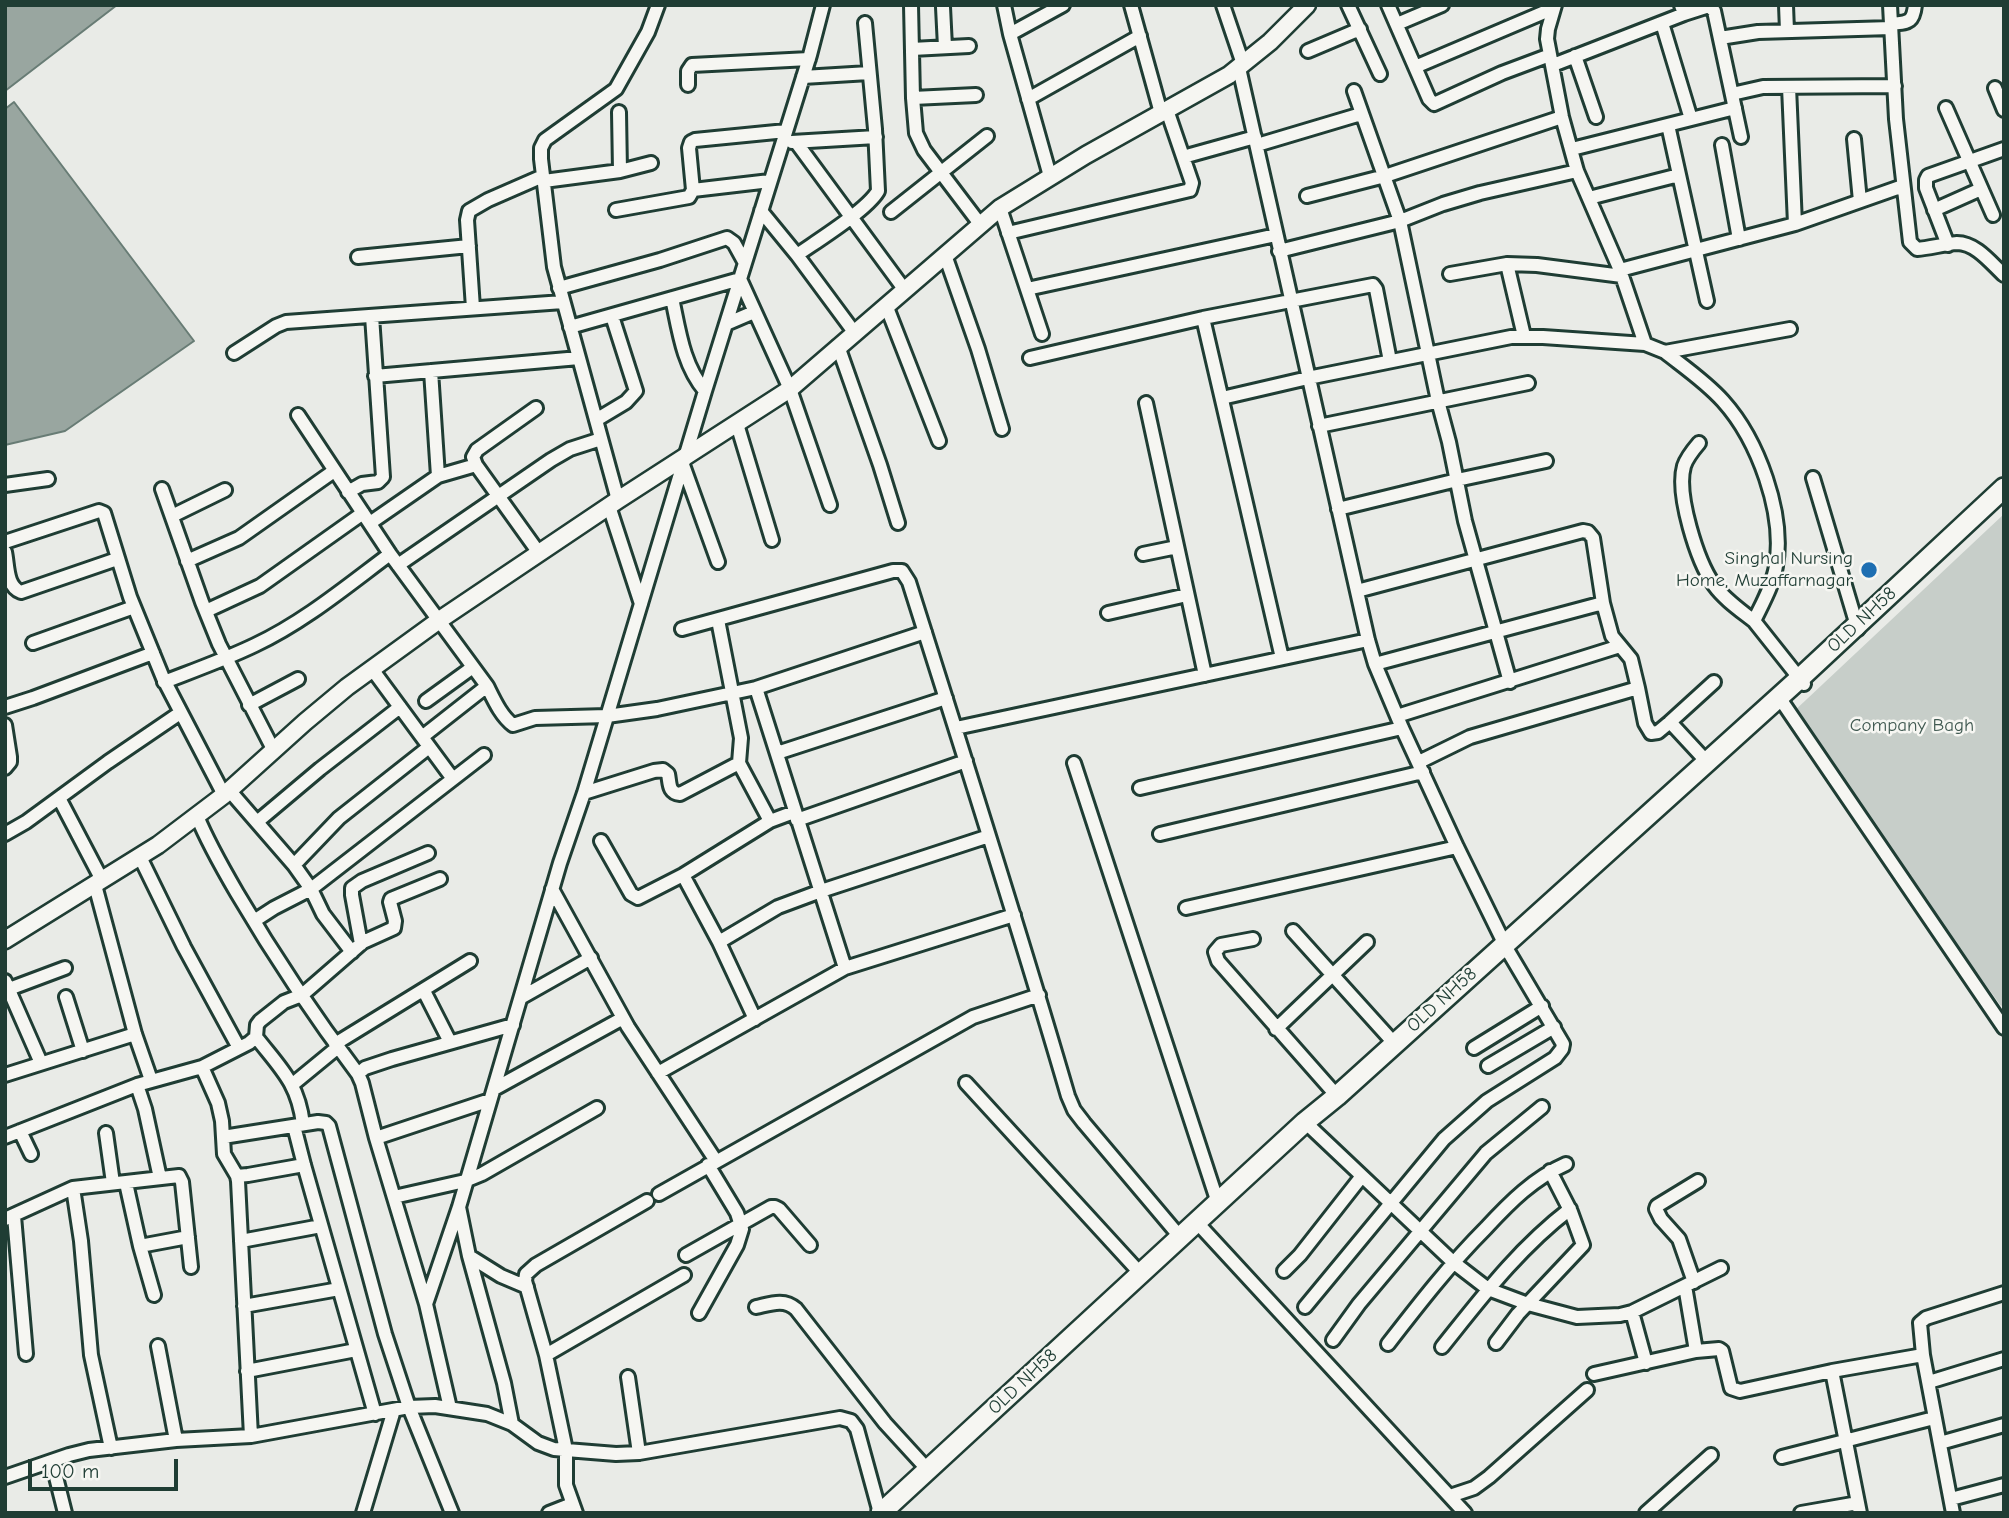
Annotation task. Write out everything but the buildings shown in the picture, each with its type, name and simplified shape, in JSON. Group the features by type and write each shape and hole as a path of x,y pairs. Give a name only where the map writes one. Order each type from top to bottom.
{"main road":[{"name":"OLD NH58","path":"880,1513 1218,1203 1801,682 2004,488"},
{"name":"OLD NH58","path":"1858,629 2004,499"},
{"name":"OLD NH58","path":"1714,759 1783,703 1801,682"},
{"name":"OLD NH58","path":"892,1513 1202,1228 1394,1042 1507,947"}],"street":[{"path":"641,604 614,503 601,439 554,267 541,159 542,143 617,89 648,32 658,5"},
{"path":"426,1304 809,59 823,5"},
{"path":"911,5 913,98 919,141 980,224"},
{"path":"1004,5 1050,176"},
{"path":"1008,233 1187,192 1193,187 1164,111 1130,5"},
{"path":"1223,5 1241,66 1307,378 1375,664 1457,847 1507,947 1563,1044 1559,1054 1487,1101 1444,1139 1305,1307"},
{"path":"1348,5 1380,74"},
{"path":"1388,5 1429,99 1434,104 1502,73 1575,56 1662,23 1683,10 1712,8 1741,137"},
{"path":"1396,24 1442,5"},
{"path":"1786,5 1787,31"},
{"path":"1890,5 1903,186 1910,242 1912,246 1922,249 1968,244 2004,275"},
{"path":"1720,38 1758,32 1891,26 1913,18 1914,5"},
{"path":"1010,34 1061,6"},
{"path":"943,7 945,47"},
{"path":"1415,67 1554,7"},
{"path":"1554,7 1548,29 1562,117 1577,171 1621,273 1645,344"},
{"path":"5,940 140,857 197,816 227,793 305,722 438,621 790,389 999,208 1241,66 1270,41 1299,8"},
{"path":"797,255 850,217 878,191 876,137 865,23"},
{"path":"1662,23 1691,119"},
{"path":"1308,51 1360,29"},
{"path":"1028,99 1140,36"},
{"path":"912,49 969,46"},
{"path":"1575,56 1596,117"},
{"path":"688,85 688,71 692,65 809,59"},
{"path":"803,77 869,73"},
{"path":"1732,94 1763,87 1895,86"},
{"path":"1789,87 1795,224"},
{"path":"1995,88 2004,110"},
{"path":"1354,91 1400,221 1475,559 1510,682"},
{"path":"913,98 976,95"},
{"path":"1572,149 1735,108"},
{"path":"1946,108 1993,215"},
{"path":"619,112 620,171"},
{"path":"1183,157 1361,114"},
{"path":"1307,196 1385,176 1562,117"},
{"path":"1668,125 1707,301"},
{"path":"891,212 987,136"},
{"path":"616,210 690,197 693,190 689,148 691,142 703,137 784,137 796,142 876,137"},
{"path":"1854,139 1860,201"},
{"path":"796,142 904,289"},
{"path":"1722,145 1739,239"},
{"path":"1948,245 1926,188 1928,176 2004,149"},
{"path":"473,309 467,220 469,211 488,200 543,178 620,171 651,163"},
{"path":"1279,251 1400,221 1462,198 1577,171"},
{"path":"1589,198 1679,175"},
{"path":"693,190 770,181"},
{"path":"1450,274 1507,264 1621,273 1795,224 1903,186"},
{"path":"1934,210 1981,189"},
{"path":"999,208 1042,334"},
{"path":"761,211 854,332"},
{"path":"1027,289 1276,235"},
{"path":"559,288 727,238 734,243 745,264"},
{"path":"358,257 469,246"},
{"path":"946,255 1002,429"},
{"path":"1507,264 1524,336"},
{"path":"570,327 740,279"},
{"path":"740,279 790,389 830,505"},
{"path":"1030,358 1203,318 1373,285 1390,361"},
{"path":"672,298 688,365 705,391"},
{"path":"234,353 286,322 563,302"},
{"path":"886,305 939,441"},
{"path":"726,324 754,312"},
{"path":"596,420 626,402 636,391 612,316"},
{"path":"348,492 362,484 378,482 383,477 372,317"},
{"path":"1203,318 1282,658"},
{"path":"1665,352 1790,329"},
{"path":"1222,398 1307,378 1524,336 1645,344 1665,352 1722,400 1739,421 1754,449 1769,488 1777,533 1776,568 1754,621"},
{"path":"838,346 877,454 898,523"},
{"path":"375,376 579,358"},
{"path":"431,371 438,476"},
{"path":"1318,426 1528,383"},
{"path":"1146,403 1205,675"},
{"path":"536,408 477,450 473,457 539,553"},
{"path":"298,415 394,560 513,725 535,718 607,716 657,709 734,693 925,632"},
{"path":"737,424 772,540"},
{"path":"164,682 255,645 498,497 570,449 601,439"},
{"path":"1699,443 1684,466 1682,481 1683,499 1699,558 1706,573 1724,597 1754,621 1801,682"},
{"path":"684,460 718,562"},
{"path":"1338,509 1546,461"},
{"path":"206,611 260,586 438,476 476,464"},
{"path":"187,561 239,538 334,471"},
{"path":"1813,478 1858,629"},
{"path":"5,485 48,479"},
{"path":"162,489 206,611 249,705 274,751"},
{"path":"172,516 225,490"},
{"path":"5,542 99,511 104,513 134,607 164,682 180,713 227,793 257,822 294,865 311,888 323,914 357,948"},
{"path":"1357,591 1579,531 1588,531 1592,538 1610,630 1631,659 1646,723 1651,733 1658,732 1714,682"},
{"path":"1143,554 1177,547"},
{"path":"5,552 11,584 21,592 117,559"},
{"path":"682,629 902,571 909,582 956,728 1068,1096 1074,1110 1181,1238"},
{"path":"1108,612 1187,595"},
{"path":"1375,664 1603,603"},
{"path":"33,643 134,607"},
{"path":"719,620 741,738 739,763 770,821"},
{"path":"956,728 1368,640"},
{"path":"1140,788 1399,722 1620,646"},
{"path":"5,707 153,653"},
{"path":"426,701 473,667"},
{"path":"372,669 453,779"},
{"path":"249,705 298,679"},
{"path":"294,865 339,818 487,686"},
{"path":"756,688 845,968"},
{"path":"1160,834 1421,767 1470,737 1638,688"},
{"path":"777,753 946,698"},
{"path":"1783,703 2004,1028"},
{"path":"257,822 400,707"},
{"path":"5,834 18,828 180,713"},
{"path":"1670,722 1714,759"},
{"path":"5,725 10,757 5,768"},
{"path":"254,921 311,888 484,755"},
{"path":"601,841 635,897 642,898 770,821 795,816 966,761"},
{"path":"583,793 654,771 663,771 668,774 673,792 680,794 739,763"},
{"path":"1074,763 1218,1203"},
{"path":"60,798 98,882 135,1034 151,1080"},
{"path":"197,816 254,921 362,1083 426,1304 450,1408"},
{"path":"719,942 778,907 989,836"},
{"path":"1186,908 1457,847"},
{"path":"357,948 352,888 362,881 428,853"},
{"path":"140,857 184,947 239,1048"},
{"path":"683,875 719,942 755,1019"},
{"path":"375,1414 304,1165 299,1125 300,1103 293,1084 256,1037 257,1025 284,1002 302,995 357,948 394,928 391,899 440,879"},
{"path":"552,889 623,1017 712,1163 741,1224 741,1237 699,1313"},
{"path":"658,1073 845,968 1014,915"},
{"path":"1293,931 1394,1042"},
{"path":"1253,939 1221,945 1215,952 1216,957 1337,1096"},
{"path":"1276,1029 1367,942"},
{"path":"522,997 591,958"},
{"path":"293,1084 337,1046 470,961"},
{"path":"41,1063 7,985 65,968"},
{"path":"424,991 450,1042"},
{"path":"659,1194 973,1017 1039,995"},
{"path":"66,997 83,1051"},
{"path":"1474,1048 1542,1006"},
{"path":"376,1138 492,1095 623,1017"},
{"path":"358,1074 365,1068 513,1025"},
{"path":"1488,1066 1554,1027"},
{"path":"5,1075 135,1034"},
{"path":"5,1137 151,1080 202,1067 256,1037"},
{"path":"202,1067 218,1103 224,1154 237,1175 251,1436"},
{"path":"966,1083 1141,1274"},
{"path":"137,1085 160,1178"},
{"path":"1334,1340 1359,1304 1486,1153 1542,1107"},
{"path":"394,1198 465,1181 497,1166 597,1108"},
{"path":"223,1137 322,1122 332,1131 363,1256 409,1407 452,1513"},
{"path":"1308,1125 1452,1262 1488,1289 1528,1304 1577,1317 1620,1315 1632,1312 1721,1268"},
{"path":"20,1131 31,1154"},
{"path":"106,1133 155,1295"},
{"path":"1388,1344 1452,1262 1510,1202 1550,1171 1566,1164"},
{"path":"237,1175 304,1165"},
{"path":"1496,1343 1583,1245 1570,1209 1550,1171"},
{"path":"26,1354 10,1218 73,1188 175,1175 181,1178 191,1267"},
{"path":"1284,1271 1300,1255 1362,1176"},
{"path":"1696,1351 1689,1284 1679,1239 1661,1219 1656,1209 1698,1181"},
{"path":"73,1188 81,1241 91,1354 111,1448"},
{"path":"549,1513 574,1508 566,1485 566,1450 526,1274 536,1265 647,1201"},
{"path":"458,1207 504,1383 512,1424"},
{"path":"686,1255 766,1209 775,1207 810,1245"},
{"path":"1442,1347 1511,1262 1570,1209"},
{"path":"241,1241 321,1226"},
{"path":"1202,1228 1465,1513"},
{"path":"140,1246 188,1237"},
{"path":"469,1256 527,1287"},
{"path":"546,1354 684,1275"},
{"path":"244,1306 339,1289"},
{"path":"1953,1513 1919,1328 1922,1320 2004,1293"},
{"path":"755,1307 783,1302 791,1305 878,1414 928,1470"},
{"path":"1632,1312 1646,1363"},
{"path":"158,1346 176,1440"},
{"path":"1594,1374 1714,1349 1722,1351 1731,1388 1740,1391 1832,1371 1923,1356"},
{"path":"247,1371 356,1350"},
{"path":"1929,1382 2004,1359"},
{"path":"1801,1513 1859,1508 1832,1371"},
{"path":"628,1377 639,1453"},
{"path":"1450,1496 1474,1488 1489,1477 1587,1390"},
{"path":"5,1476 89,1450 176,1440 251,1436 409,1407 435,1406 487,1414 512,1424 546,1447 616,1454 639,1453 840,1418 847,1419 857,1429 880,1513"},
{"path":"363,1513 394,1410"},
{"path":"1782,1457 1934,1418"},
{"path":"1940,1443 2004,1424"},
{"path":"1646,1513 1711,1455"},
{"path":"52,1461 65,1513"},
{"path":"1951,1499 2004,1485"}],"green space":[{"name":"Company Bagh","path":"2004,514 2004,1004 2001,1006 1791,714"}],"shaded area":[{"path":"5,5 117,5 5,91"},
{"path":"14,102 194,341 65,431 5,445 5,109"}],"place":[{"name":"Singhal Nursing Home, Muzaffarnagar","path":"1869,570"}]}
